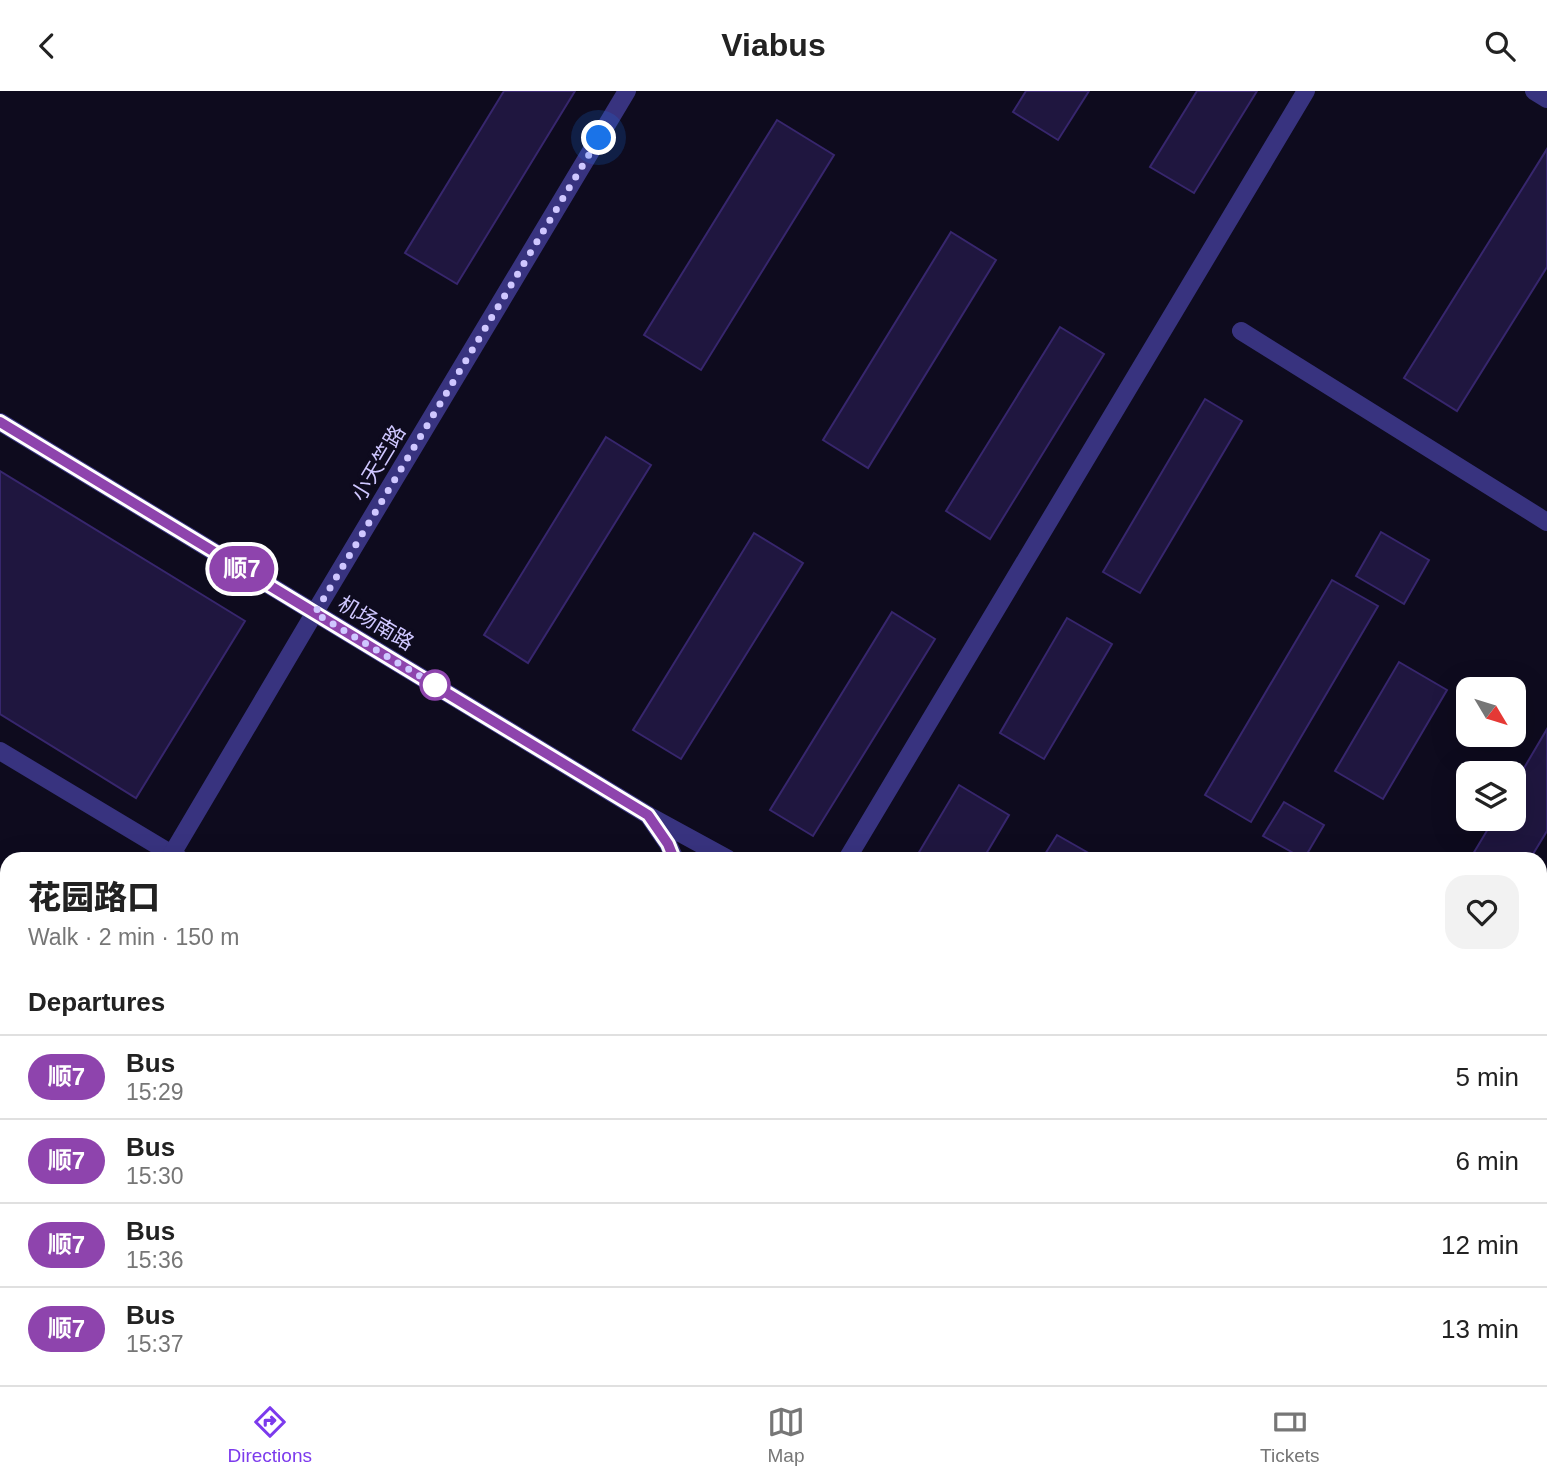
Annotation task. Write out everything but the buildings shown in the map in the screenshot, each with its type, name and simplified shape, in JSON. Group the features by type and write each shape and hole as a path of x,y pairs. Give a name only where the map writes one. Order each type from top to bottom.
{"street":[{"name":"小天竺路","path":"177,852 315,613 628,91"},
{"path":"851,852 1306,91"},
{"path":"1534,91 1547,99"},
{"path":"1241,331 1547,522"},
{"name":"机场南路","path":"0,422 648,815 671,852"},
{"path":"0,751 164,852"},
{"path":"648,815 715,852"}],"bus line":[{"name":"顺7","path":"0,422 648,815 671,852"}],"route":[{"path":"435,685 438,687 315,613 599,138"}]}
